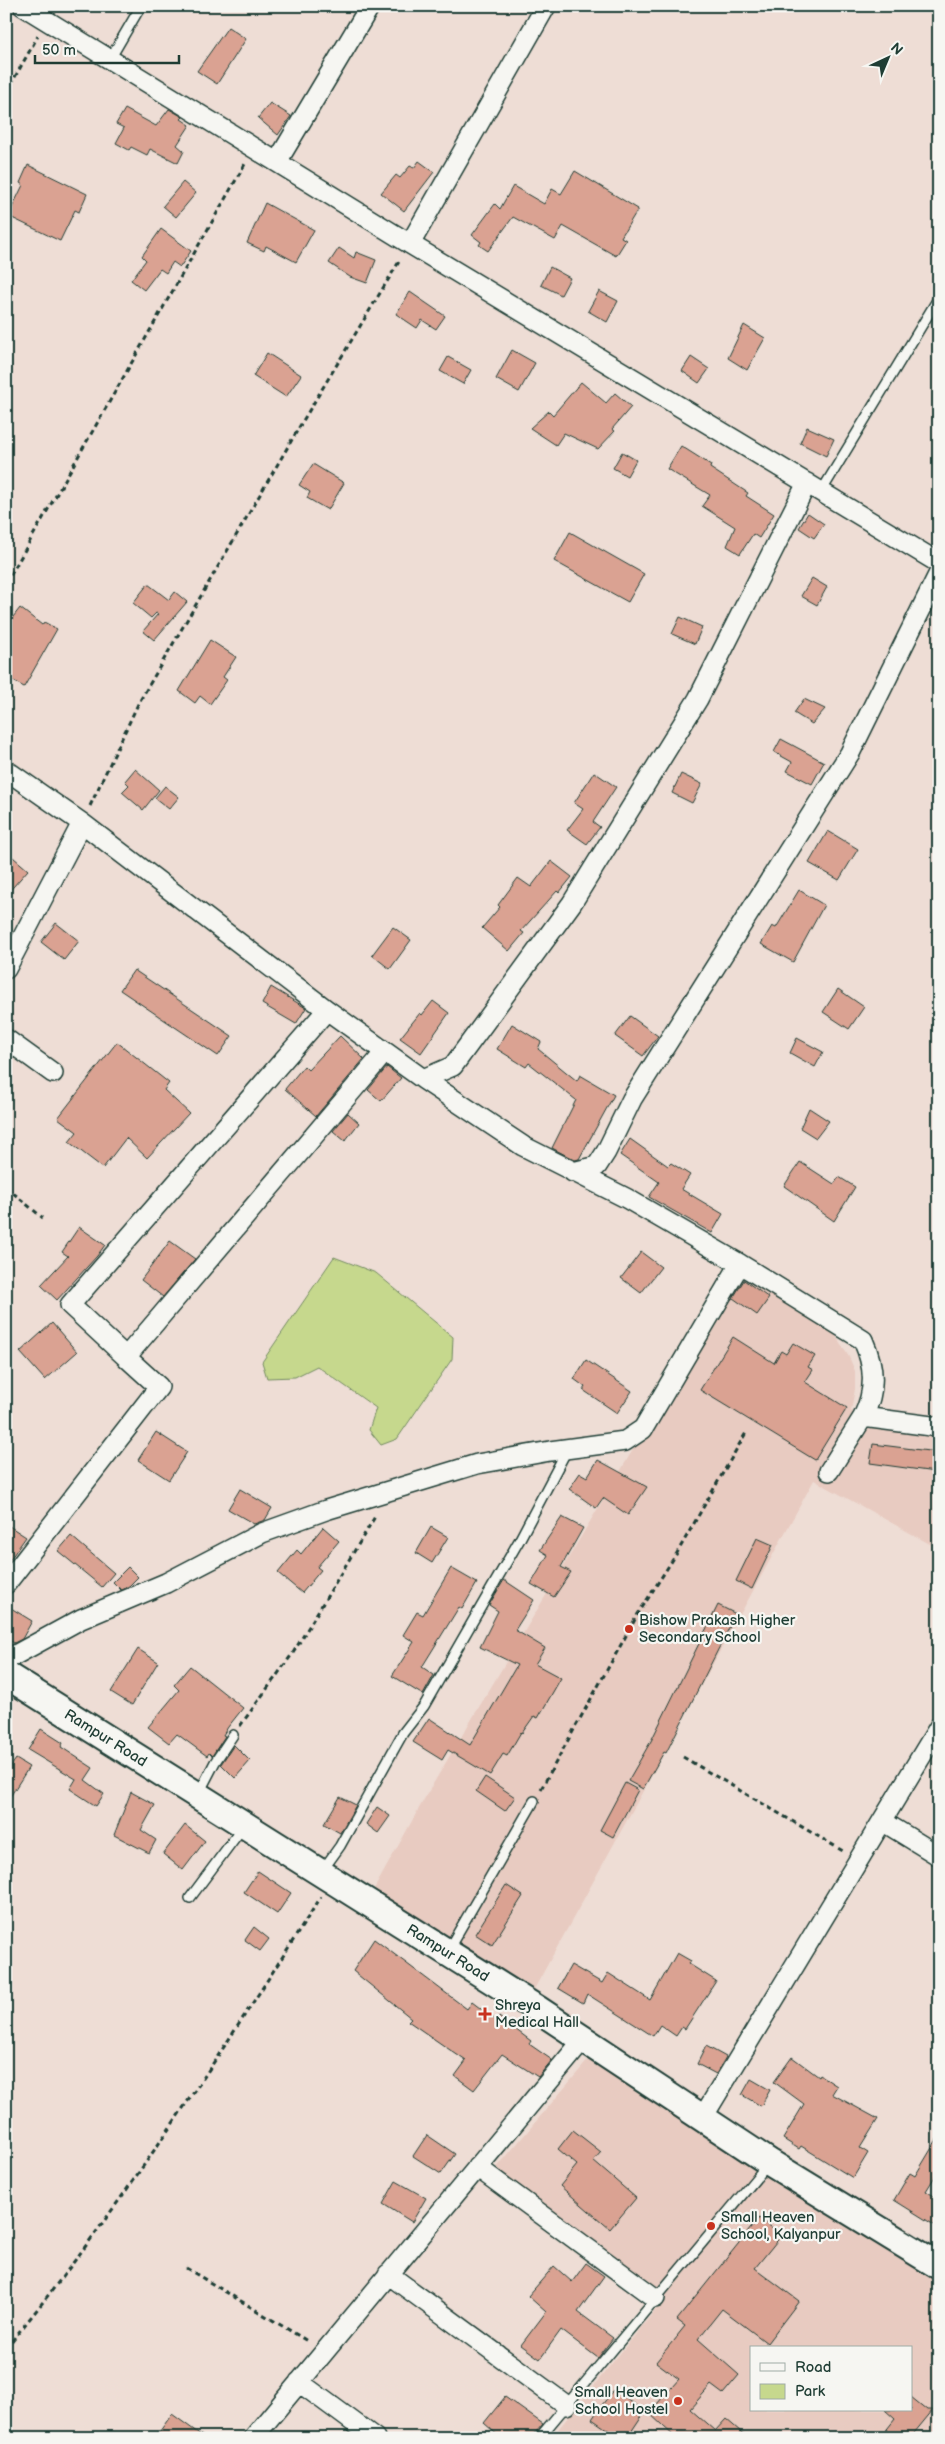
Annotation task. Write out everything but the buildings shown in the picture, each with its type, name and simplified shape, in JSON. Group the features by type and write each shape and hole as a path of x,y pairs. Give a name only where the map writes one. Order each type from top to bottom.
{"main road":[{"name":"Rampur Road","path":"6,1675 584,2039 769,2162 939,2266"}],"street":[{"path":"23,6 410,244 939,562"},
{"path":"277,162 370,6"},
{"path":"410,244 546,6"},
{"path":"423,1079 453,1066 572,903 698,699 814,488"},
{"path":"573,1172 597,1166 632,1099 850,753 939,573"},
{"path":"6,770 82,823 327,1010 423,1079 523,1146 626,1198 740,1264 864,1340 872,1361 871,1399 863,1417 829,1471"},
{"path":"6,969 82,823"},
{"path":"6,1584 159,1387 70,1305 327,1010"},
{"path":"6,1038 53,1073"},
{"path":"126,1357 385,1052"},
{"path":"609,1145 608,1171 626,1198"},
{"path":"6,1660 81,1618 166,1583 262,1534 326,1510 477,1464 569,1448 625,1441 643,1429 740,1264"},
{"path":"863,1417 939,1427"},
{"path":"703,2117 939,1727"},
{"path":"882,1821 939,1856"},
{"path":"253,2438 584,2039"},
{"path":"477,2167 655,2298"},
{"path":"388,2274 566,2404"},
{"path":"299,2382 375,2438"}],"lane":[{"path":"110,59 141,6"},
{"path":"814,488 939,297"},
{"path":"326,1876 340,1846 403,1733 424,1706 520,1539 569,1448"},
{"path":"197,1795 215,1762 233,1735"},
{"path":"446,1952 534,1801"},
{"path":"190,1898 245,1825"},
{"path":"539,2438 769,2162"}],"path":[{"path":"6,93 47,21"},
{"path":"6,583 254,148"},
{"path":"82,823 138,704 304,419 410,244"},
{"path":"6,1187 43,1218"},
{"path":"534,1801 638,1614 677,1553 747,1431"},
{"path":"233,1735 294,1653 390,1491"},
{"path":"683,1757 858,1860"},
{"path":"6,2348 43,2303 138,2175 326,1876"},
{"path":"186,2268 324,2351"}],"shaded area":[{"name":"Bishow Prakash Higher Secondary School","path":"742,1278 822,1314 849,1357 855,1371 855,1389 851,1411 874,1422 939,1431 939,1549 814,1480 532,1993 373,1891 427,1794 634,1448 732,1298"},
{"name":"Small Heaven School, Kalyanpur","path":"589,2059 939,2281 939,2431 933,2438 551,2438 666,2297 494,2171"}],"green space":[{"path":"334,1257 376,1273 453,1337 452,1359 397,1439 381,1445 369,1430 376,1408 317,1366 295,1377 267,1378 262,1362"}],"place":[{"name":"Bishow Prakash Higher Secondary School","path":"629,1629"},
{"name":"Shreya Medical Hall","path":"485,2014"},
{"name":"Small Heaven School, Kalyanpur","path":"711,2226"},
{"name":"Small Heaven School Hostel","path":"678,2401"}]}
